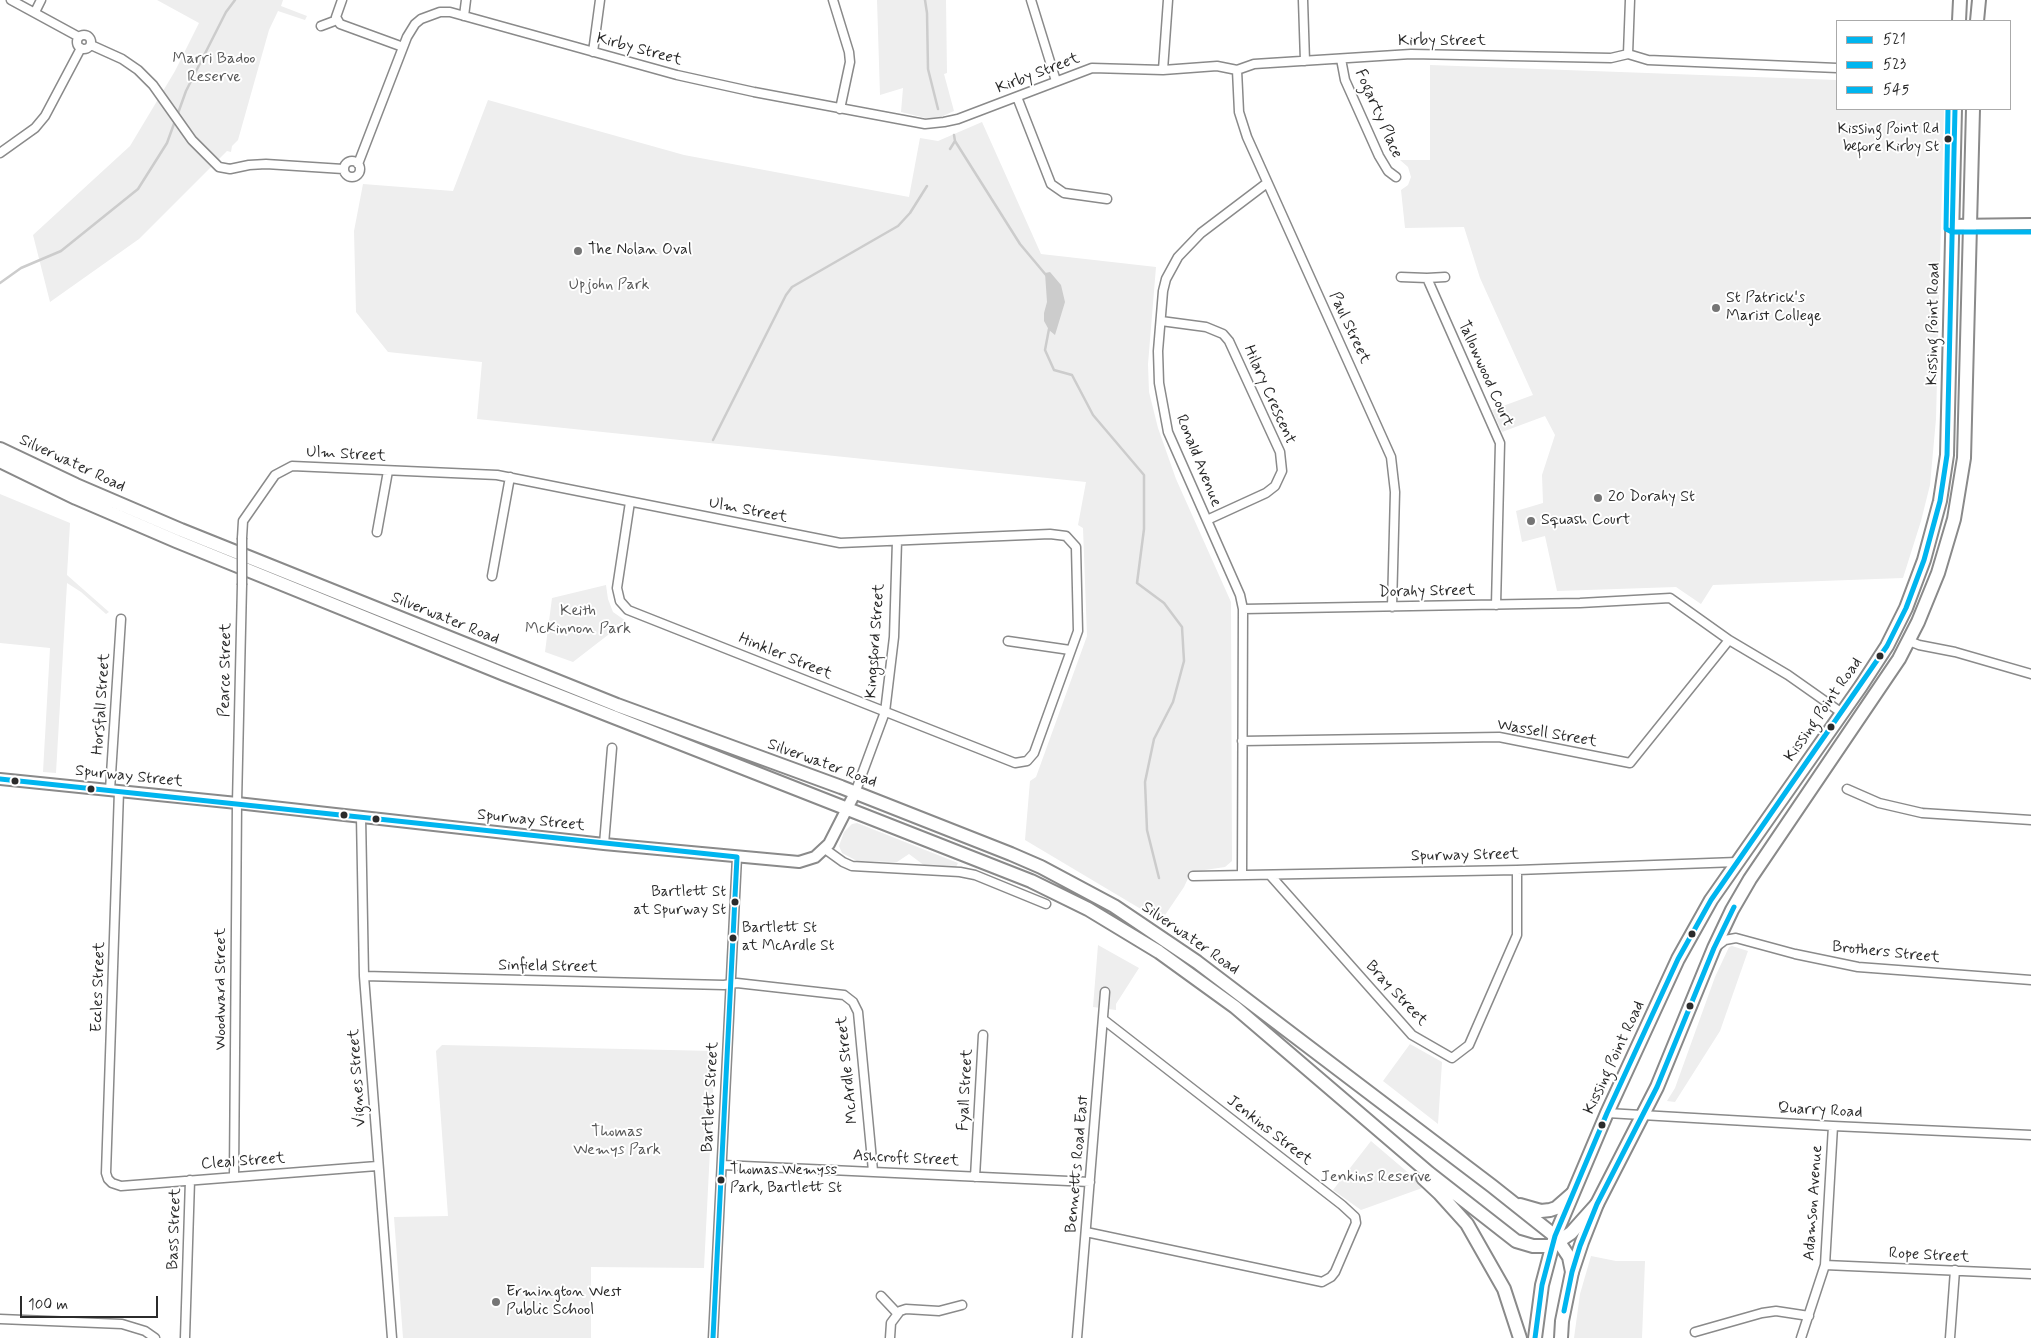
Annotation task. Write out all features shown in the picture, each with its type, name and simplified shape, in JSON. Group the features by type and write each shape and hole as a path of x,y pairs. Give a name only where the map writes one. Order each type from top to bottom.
{"main road":[{"path":"1959,20 1960,0"},
{"path":"1977,20 1979,0"},
{"name":"Kissing Point Road","path":"1535,1338 1542,1285 1572,1194 1607,1113 1687,942 1711,900 1883,653 1906,608 1924,560 1940,501 1947,455 1955,110"},
{"name":"Kissing Point Road","path":"1561,1338 1562,1321 1572,1272 1582,1242 1597,1204 1643,1116 1714,948 1750,879 1887,677 1909,641 1938,573 1954,519 1961,481 1966,428 1974,110"},
{"name":"Silverwater Road","path":"0,448 28,469 185,544 504,674 1031,881 1088,909 1159,952 1235,1007 1380,1132 1507,1236 1525,1245 1555,1241"},
{"name":"Silverwater Road","path":"0,461 28,469 608,701 855,793 1033,864 1085,890 1121,910 1204,968 1509,1200 1555,1241 1569,1257 1572,1272"},
{"name":"Silverwater Road","path":"1380,1132 1406,1164 1439,1192 1467,1224 1504,1289 1520,1338"},
{"path":"1509,1200 1541,1211 1556,1208 1572,1194"},
{"path":"1555,1241 1571,1233 1597,1204"}],"street":[{"path":"11,0 79,37 89,36 91,45"},
{"path":"35,12 41,0"},
{"path":"337,20 342,0"},
{"path":"464,16 466,0"},
{"path":"593,52 600,0"},
{"path":"833,0 849,52 850,62 840,109"},
{"path":"1031,0 1056,81"},
{"path":"1163,70 1168,0"},
{"path":"1303,0 1305,62"},
{"path":"1628,54 1630,0"},
{"name":"Kirby Street","path":"358,164 403,47 415,24 429,15 443,12 464,16 677,75 840,109 914,123 934,124 958,119 1092,68 1163,70 1218,66 1236,70 1254,64 1411,54 1611,58 1628,54 1648,60 1836,68"},
{"path":"321,26 337,20"},
{"path":"337,20 340,24 403,47"},
{"path":"79,37 78,44 81,48"},
{"path":"81,48 88,48 91,45"},
{"path":"91,45 131,64 153,85 192,140 215,164 224,169 266,164 343,169"},
{"path":"0,153 35,128 45,116 81,48"},
{"name":"Fogarty Place","path":"1341,59 1347,86 1379,156 1388,171 1396,177"},
{"name":"Paul Street","path":"1236,70 1239,112 1243,126 1391,457 1395,492 1392,607"},
{"path":"1018,97 1051,184 1064,193 1107,199"},
{"path":"349,161 354,161 360,169 356,176 348,176 343,169 349,161"},
{"name":"Ronald Avenue","path":"1243,609 1240,595 1168,432 1159,382 1158,351 1166,279 1178,257 1201,233 1267,183"},
{"path":"1952,225 2031,224"},
{"path":"1401,277 1445,277"},
{"name":"Tallowwood Court","path":"1427,278 1500,443 1496,604"},
{"name":"Hilary Crescent","path":"1161,321 1206,326 1223,334 1229,341 1280,452 1282,472 1275,486 1266,493 1207,520"},
{"name":"Ulm Street","path":"242,538 243,521 275,475 292,466 510,477 840,542 897,542 1050,534 1066,536 1076,547 1078,631 1034,753"},
{"path":"377,532 388,471"},
{"path":"492,576 510,477"},
{"name":"Hinkler Street","path":"630,502 616,588 620,601 628,610 1016,763 1026,761 1034,753"},
{"name":"Pearce Street","path":"237,802 242,538"},
{"name":"Kingsford Street","path":"825,849 855,793 885,712 894,637 897,542"},
{"name":"Dorahy Street","path":"1243,609 1580,603 1670,598 1729,640 1788,675 1842,713"},
{"path":"1242,875 1243,609"},
{"name":"Horsfall Street","path":"114,790 121,619"},
{"name":"Wassell Street","path":"1242,741 1499,737 1630,763 1729,640"},
{"path":"1008,641 1070,650"},
{"path":"1909,641 1919,645 1956,652 2031,674"},
{"path":"604,844 612,748"},
{"name":"Spurway Street","path":"0,779 237,802 604,844 737,857 798,862 815,857 825,849"},
{"path":"1847,789 1879,803 1922,813 2031,820"},
{"name":"Eccles Street","path":"112,1183 106,1173 114,790"},
{"name":"Woodward Street","path":"234,1176 237,802"},
{"name":"Vignes Street","path":"360,816 364,976 392,1338"},
{"path":"825,849 852,866 960,872 975,875 1046,904"},
{"name":"Bartlett Street","path":"713,1338 737,857"},
{"name":"Spurway Street","path":"1194,876 1517,870 1737,862"},
{"name":"Bray Street","path":"1270,875 1412,1035 1452,1058 1469,1045 1517,935 1517,870"},
{"name":"Brothers Street","path":"1714,948 1725,940 1736,938 1795,954 1858,967 2031,980"},
{"name":"Sinfield Street","path":"364,976 730,984"},
{"name":"McArdle Street","path":"730,984 737,983 831,993 844,995 853,1002 858,1012 873,1171"},
{"name":"Bennetts Road East","path":"1077,1338 1105,992"},
{"name":"Jenkins Street","path":"1086,1232 1322,1282 1331,1278 1335,1272 1356,1223 1355,1217 1342,1205 1104,1020"},
{"name":"Fyall Street","path":"975,1176 983,1035"},
{"name":"Quarry Road","path":"1607,1113 2031,1135"},
{"name":"Adamson Avenue","path":"1801,1338 1825,1265 1833,1126"},
{"name":"Cleal Street","path":"112,1183 121,1186 378,1166"},
{"name":"Ashcroft Street","path":"722,1166 873,1171 1090,1182"},
{"name":"Bass Street","path":"185,1338 190,1180"},
{"name":"Rope Street","path":"1825,1265 2031,1274"},
{"path":"1950,1338 1954,1270"},
{"path":"881,1296 896,1313"},
{"path":"890,1338 891,1323 896,1313 906,1309 938,1311 962,1306"},
{"path":"1695,1332 1762,1313 1776,1311 1809,1316"},
{"path":"0,1319 122,1324 145,1332 155,1338"}],"shaded area":[{"path":"157,0 283,0 281,6 307,16 305,20 278,11 269,30 238,140 232,146 231,152 227,151 139,239 50,302 33,235 130,146 175,71 199,23"},
{"path":"877,0 946,0 947,73 944,74 954,111 934,120 901,112 903,88 880,95"},
{"name":"St Patrick's Marist College","path":"1430,65 1836,80 1836,110 1944,110 1936,419 1930,485 1903,578 1713,585 1701,604 1676,587 1557,591 1545,536 1522,542 1516,511 1543,503 1542,475 1555,435 1545,416 1502,432 1492,410 1533,395 1480,278 1464,227 1405,228 1401,190 1408,185 1411,177 1408,167 1400,160 1430,160"},
{"name":"Upjohn Park","path":"488,100 684,155 909,197 920,138 938,141 982,122 1041,254 1156,267 1148,364 1149,392 1158,428 1176,479 1231,602 1232,861 1225,867 1191,872 1184,887 1161,921 1025,840 1030,781 1036,777 1087,636 1083,528 1078,525 1086,482 477,419 482,362 388,352 356,312 354,231 363,184 453,191"},
{"path":"1050,272 1061,285 1065,302 1055,335 1049,330 1044,321 1047,302 1045,273"},
{"path":"0,494 70,523 67,575 109,612 106,614 81,592 67,583 56,773 43,772 50,648 0,643"},
{"name":"Keith McKinnon Park","path":"606,585 608,599 613,612 626,621 573,662 545,652 552,598"},
{"path":"857,823 958,863 956,867 925,866 909,854 897,862 857,861 842,853 839,846 844,832 852,824"},
{"path":"1098,945 1139,968 1116,1004 1116,1010 1093,1007"},
{"path":"1732,946 1748,951 1720,1031 1675,1102 1667,1101 1675,1088 1715,977 1729,947"},
{"path":"1410,1044 1442,1062 1438,1124 1383,1081"},
{"name":"Thomas Wemys Park","path":"442,1045 715,1051 704,1268 591,1267 591,1338 403,1338 394,1217 448,1216 436,1051"},
{"name":"Jenkins Reserve","path":"1371,1141 1425,1187 1361,1210 1333,1190"},
{"path":"1591,1256 1616,1261 1645,1261 1642,1338 1574,1338 1580,1294"}],"waterway":[{"path":"177,116 186,91 226,12 235,0"},
{"path":"925,0 928,69 938,109"},
{"path":"0,283 21,268 61,251 138,189 167,143 175,121"},
{"path":"954,135 955,141 1020,244 1046,275"},
{"path":"950,149 955,141"},
{"path":"713,440 786,295 792,287 898,226 910,213 927,186"},
{"path":"1049,329 1045,350 1054,370 1072,375 1093,415 1144,475 1144,529 1137,583 1164,603 1182,627 1184,661 1173,702 1154,739 1145,782 1147,830 1159,878"}],"transit line":[{"name":"545","path":"1948,110 1946,229 1952,232 2031,232"},
{"name":"521","path":"1535,1338 1542,1285 1555,1236 1607,1113 1678,959 1711,900 1887,646 1906,608 1924,560 1940,501 1947,455 1955,110"},
{"name":"523","path":"0,779 737,857"},
{"name":"523","path":"713,1338 737,857"},
{"name":"521","path":"1564,1311 1572,1272 1580,1246 1597,1204 1657,1087 1714,948 1734,907"}],"place":[{"name":"Kissing Point Rd before Kirby St","path":"1948,139"},
{"name":"The Nolan Oval","path":"578,251"},
{"name":"St Patrick's Marist College","path":"1716,308"},
{"name":"20 Dorahy St","path":"1598,498"},
{"name":"Squash Court","path":"1531,521"},
{"name":"Bartlett St at Spurway St","path":"735,902"},
{"name":"Bartlett St at McArdle St","path":"733,938"},
{"name":"Thomas Wemyss Park, Bartlett St","path":"721,1180"},
{"name":"Ermington West Public School","path":"496,1302"}],"park label":[{"name":"Marri Badoo Reserve","path":"214,69"}]}
